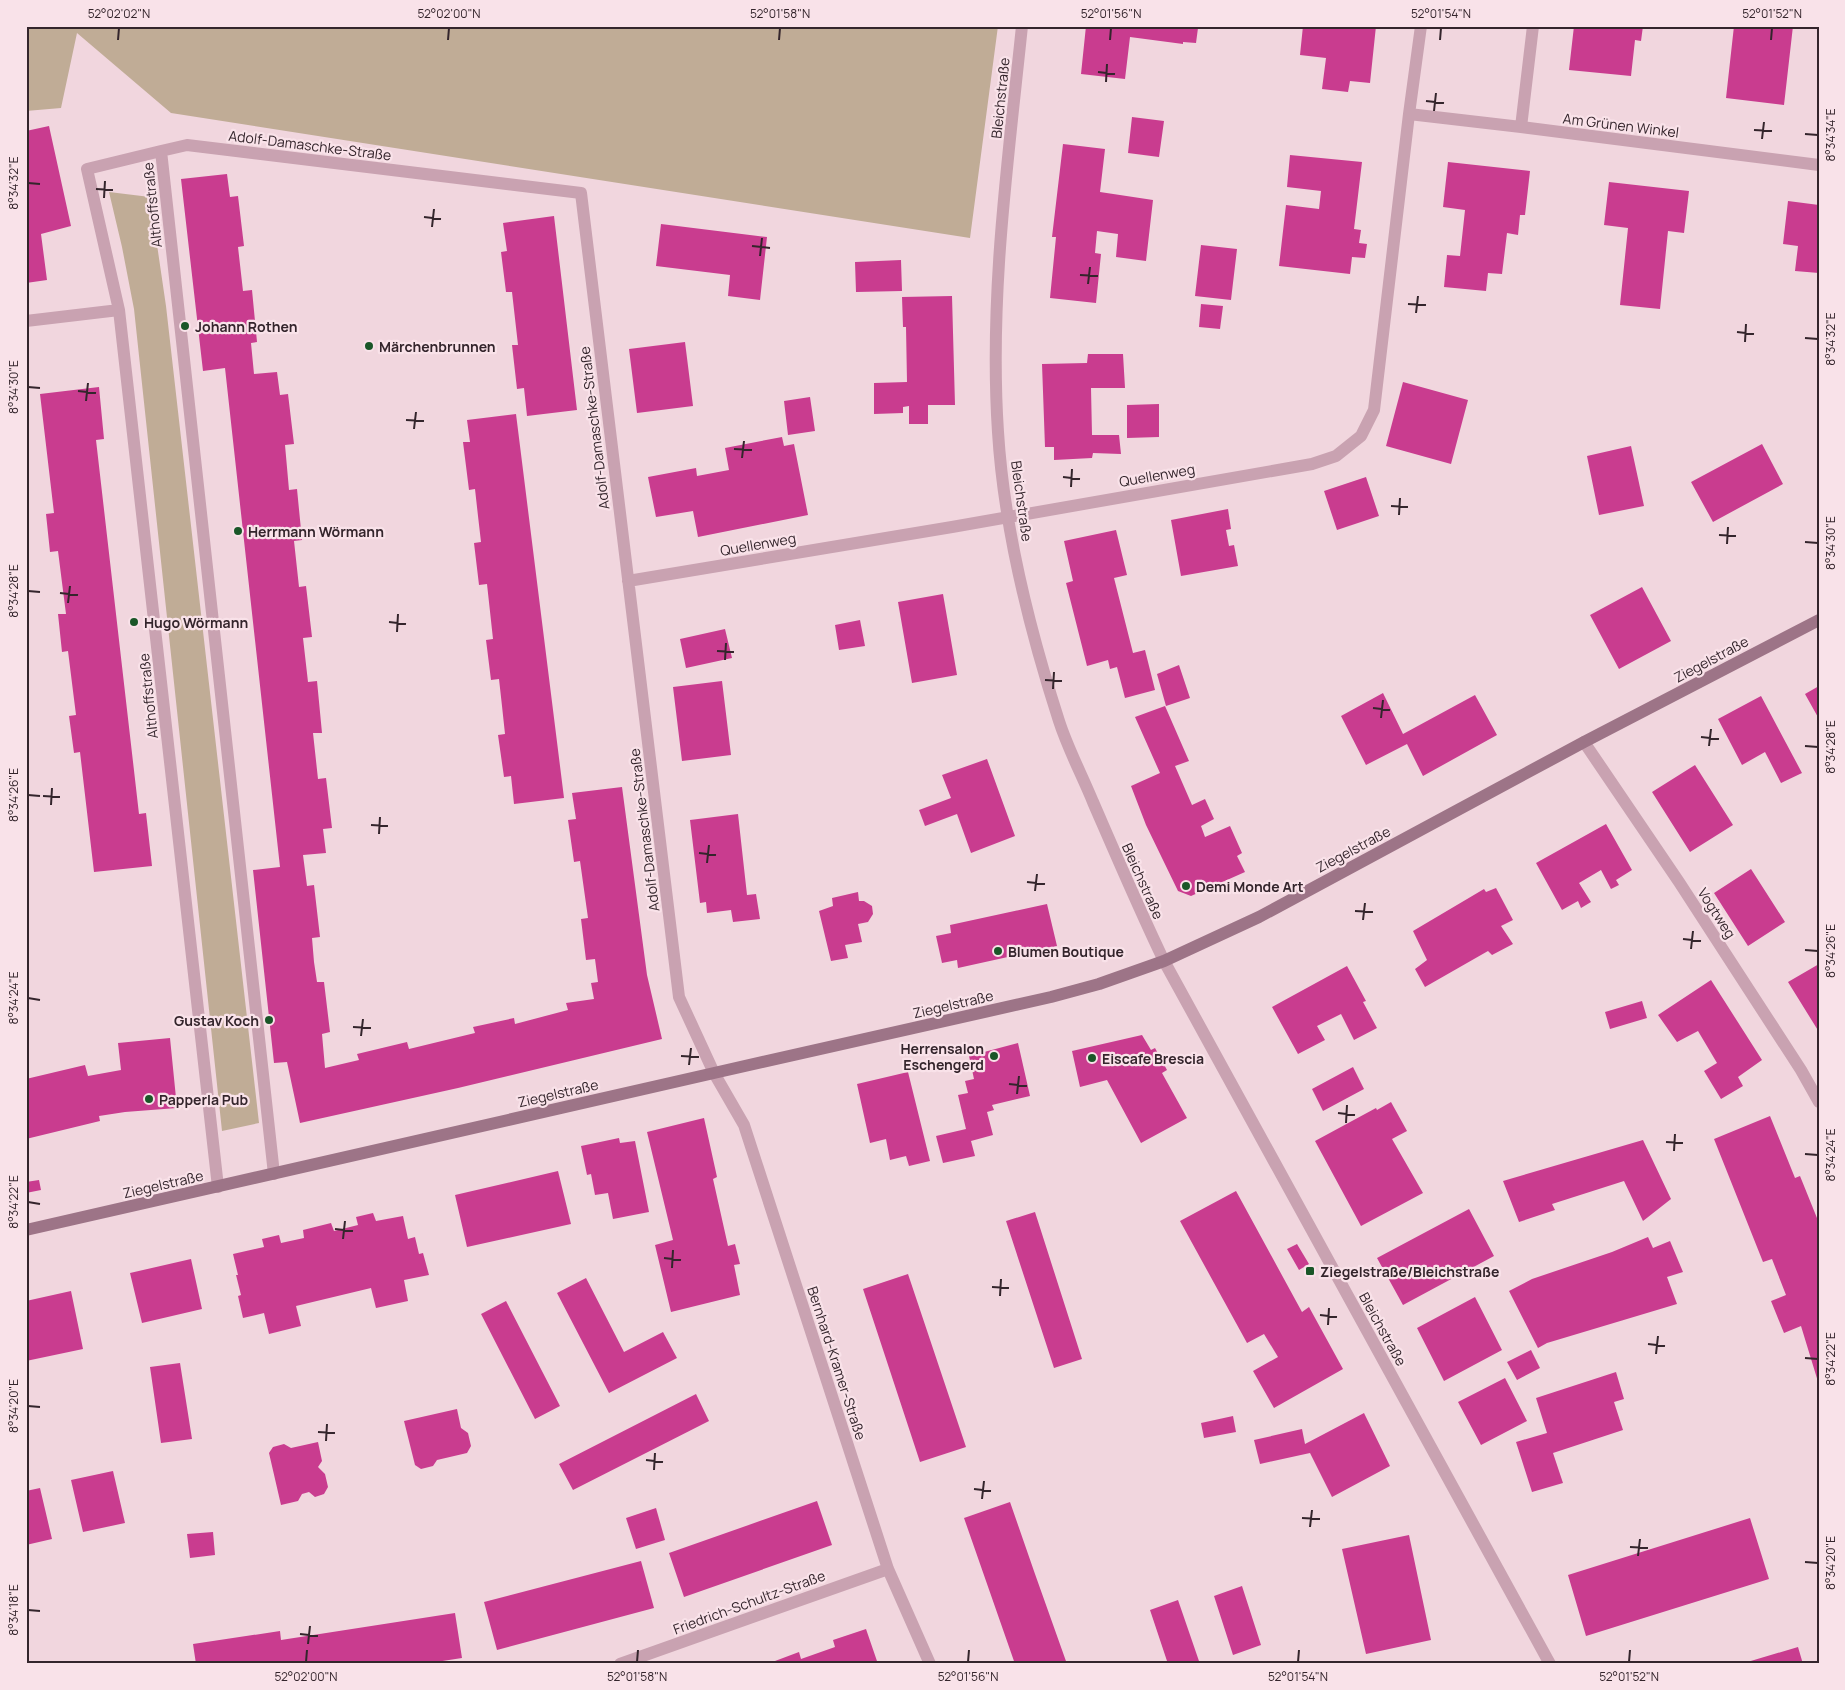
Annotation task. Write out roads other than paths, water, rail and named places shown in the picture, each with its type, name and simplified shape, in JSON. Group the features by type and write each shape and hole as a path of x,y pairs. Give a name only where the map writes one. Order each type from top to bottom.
{"street":[{"name":"Bleichstraße","path":"1022,26 998,279 995,355 998,433 1007,516 1029,620 1060,723 1134,900 1164,962 1550,1664"},
{"name":"Quellenweg","path":"628,581 1312,464 1336,456 1361,436 1374,410 1421,26"},
{"path":"1409,114 1520,127 1532,26"},
{"name":"Am Grünen Winkel","path":"1520,127 1819,164"},
{"name":"Adolf-Damaschke-Straße","path":"161,151 187,145 581,193 679,997 714,1073"},
{"name":"Althoffstraße","path":"218,1187 119,310 87,169 161,151 274,1174"},
{"path":"26,320 119,310"},
{"name":"Ziegelstraße","path":"26,1230 1051,998 1164,962 1259,917 1584,742 1819,620"},
{"name":"Vogtweg","path":"1584,742 1684,890 1801,1070 1819,1102"},
{"name":"Bernhard-Kramer-Straße","path":"714,1073 744,1125 888,1569 930,1664"},
{"name":"Friedrich-Schultz-Straße","path":"620,1664 888,1569"}],"place":[{"name":"Johann Rothen","path":"185,326"},
{"name":"Märchenbrunnen","path":"369,346"},
{"name":"Herrmann Wörmann","path":"238,531"},
{"name":"Hugo Wörmann","path":"134,622"},
{"name":"Demi Monde Art","path":"1186,886"},
{"name":"Blumen Boutique","path":"998,951"},
{"name":"Gustav Koch","path":"269,1020"},
{"name":"Herrensalon Eschengerd","path":"994,1056"},
{"name":"Eiscafe Brescia","path":"1092,1058"},
{"name":"Papperla Pub","path":"149,1099"},
{"name":"Ziegelstraße/Bleichstraße","path":"1310,1271"}]}
